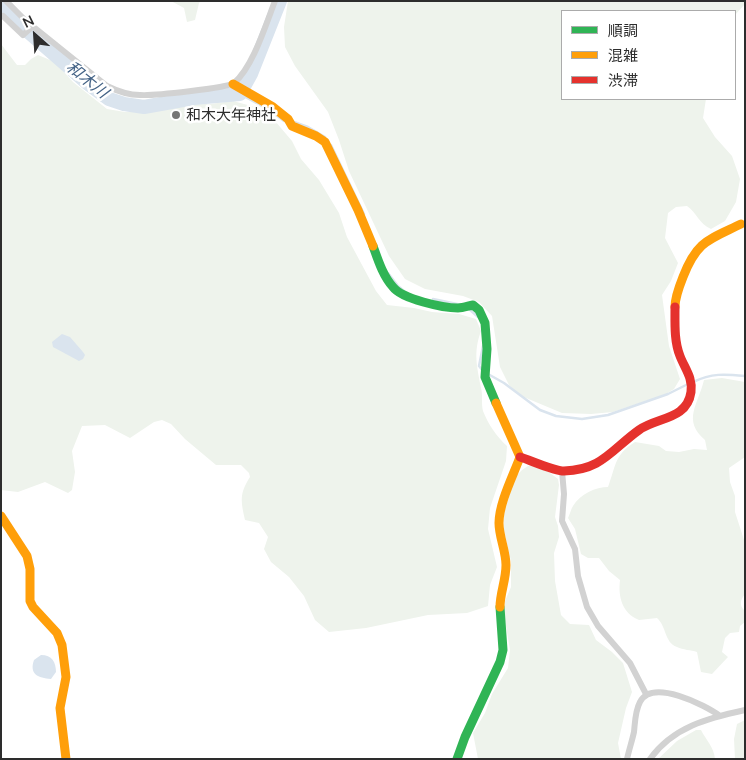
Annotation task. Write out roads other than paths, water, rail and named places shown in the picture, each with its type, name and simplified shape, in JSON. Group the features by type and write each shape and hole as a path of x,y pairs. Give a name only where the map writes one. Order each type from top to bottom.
{"street":[{"path":"6,1 32,27 107,86 119,92 140,95 235,85 273,107 290,122 316,136 327,146 358,210 386,278 394,289 405,296 419,301 465,307 473,305 479,310 486,323 487,349 485,373 493,397 520,457 500,511 499,524 506,563 505,581 500,600 503,650 500,662 465,737 457,759"},
{"path":"235,85 247,69 275,1"},
{"path":"3,16 23,35 32,27"},
{"path":"520,457 562,472 599,463 640,429 678,414 687,404 691,393 691,383 678,351 675,335 675,301 679,287 690,259 696,250 710,239 741,224"},
{"path":"562,472 564,494 562,521 575,548 578,576 587,606 598,626 630,663 646,694"},
{"path":"1,516 27,556 30,569 30,601 56,633 62,645 66,677 60,708 66,759"},
{"path":"627,759 638,707 646,694 665,692 707,706 720,716"},
{"path":"650,759 657,749 676,733 687,727 745,710"}],"waterway":[{"name":"和木川","path":"1,8 87,83 109,99 124,104 144,107 194,98 240,94 251,74 280,1"},
{"path":"240,94 269,110 284,121"},
{"path":"294,122 308,127 325,137"},
{"path":"331,145 364,214"},
{"path":"388,273 404,291"},
{"path":"433,299 462,305"},
{"path":"469,309 478,317"},
{"path":"483,346 479,366 483,371"},
{"path":"488,374 504,383 540,410 556,416 582,419 608,415 668,394 688,384"},
{"path":"693,382 718,375 745,376"}],"place":[{"name":"和木大年神社","path":"176,115"}]}
